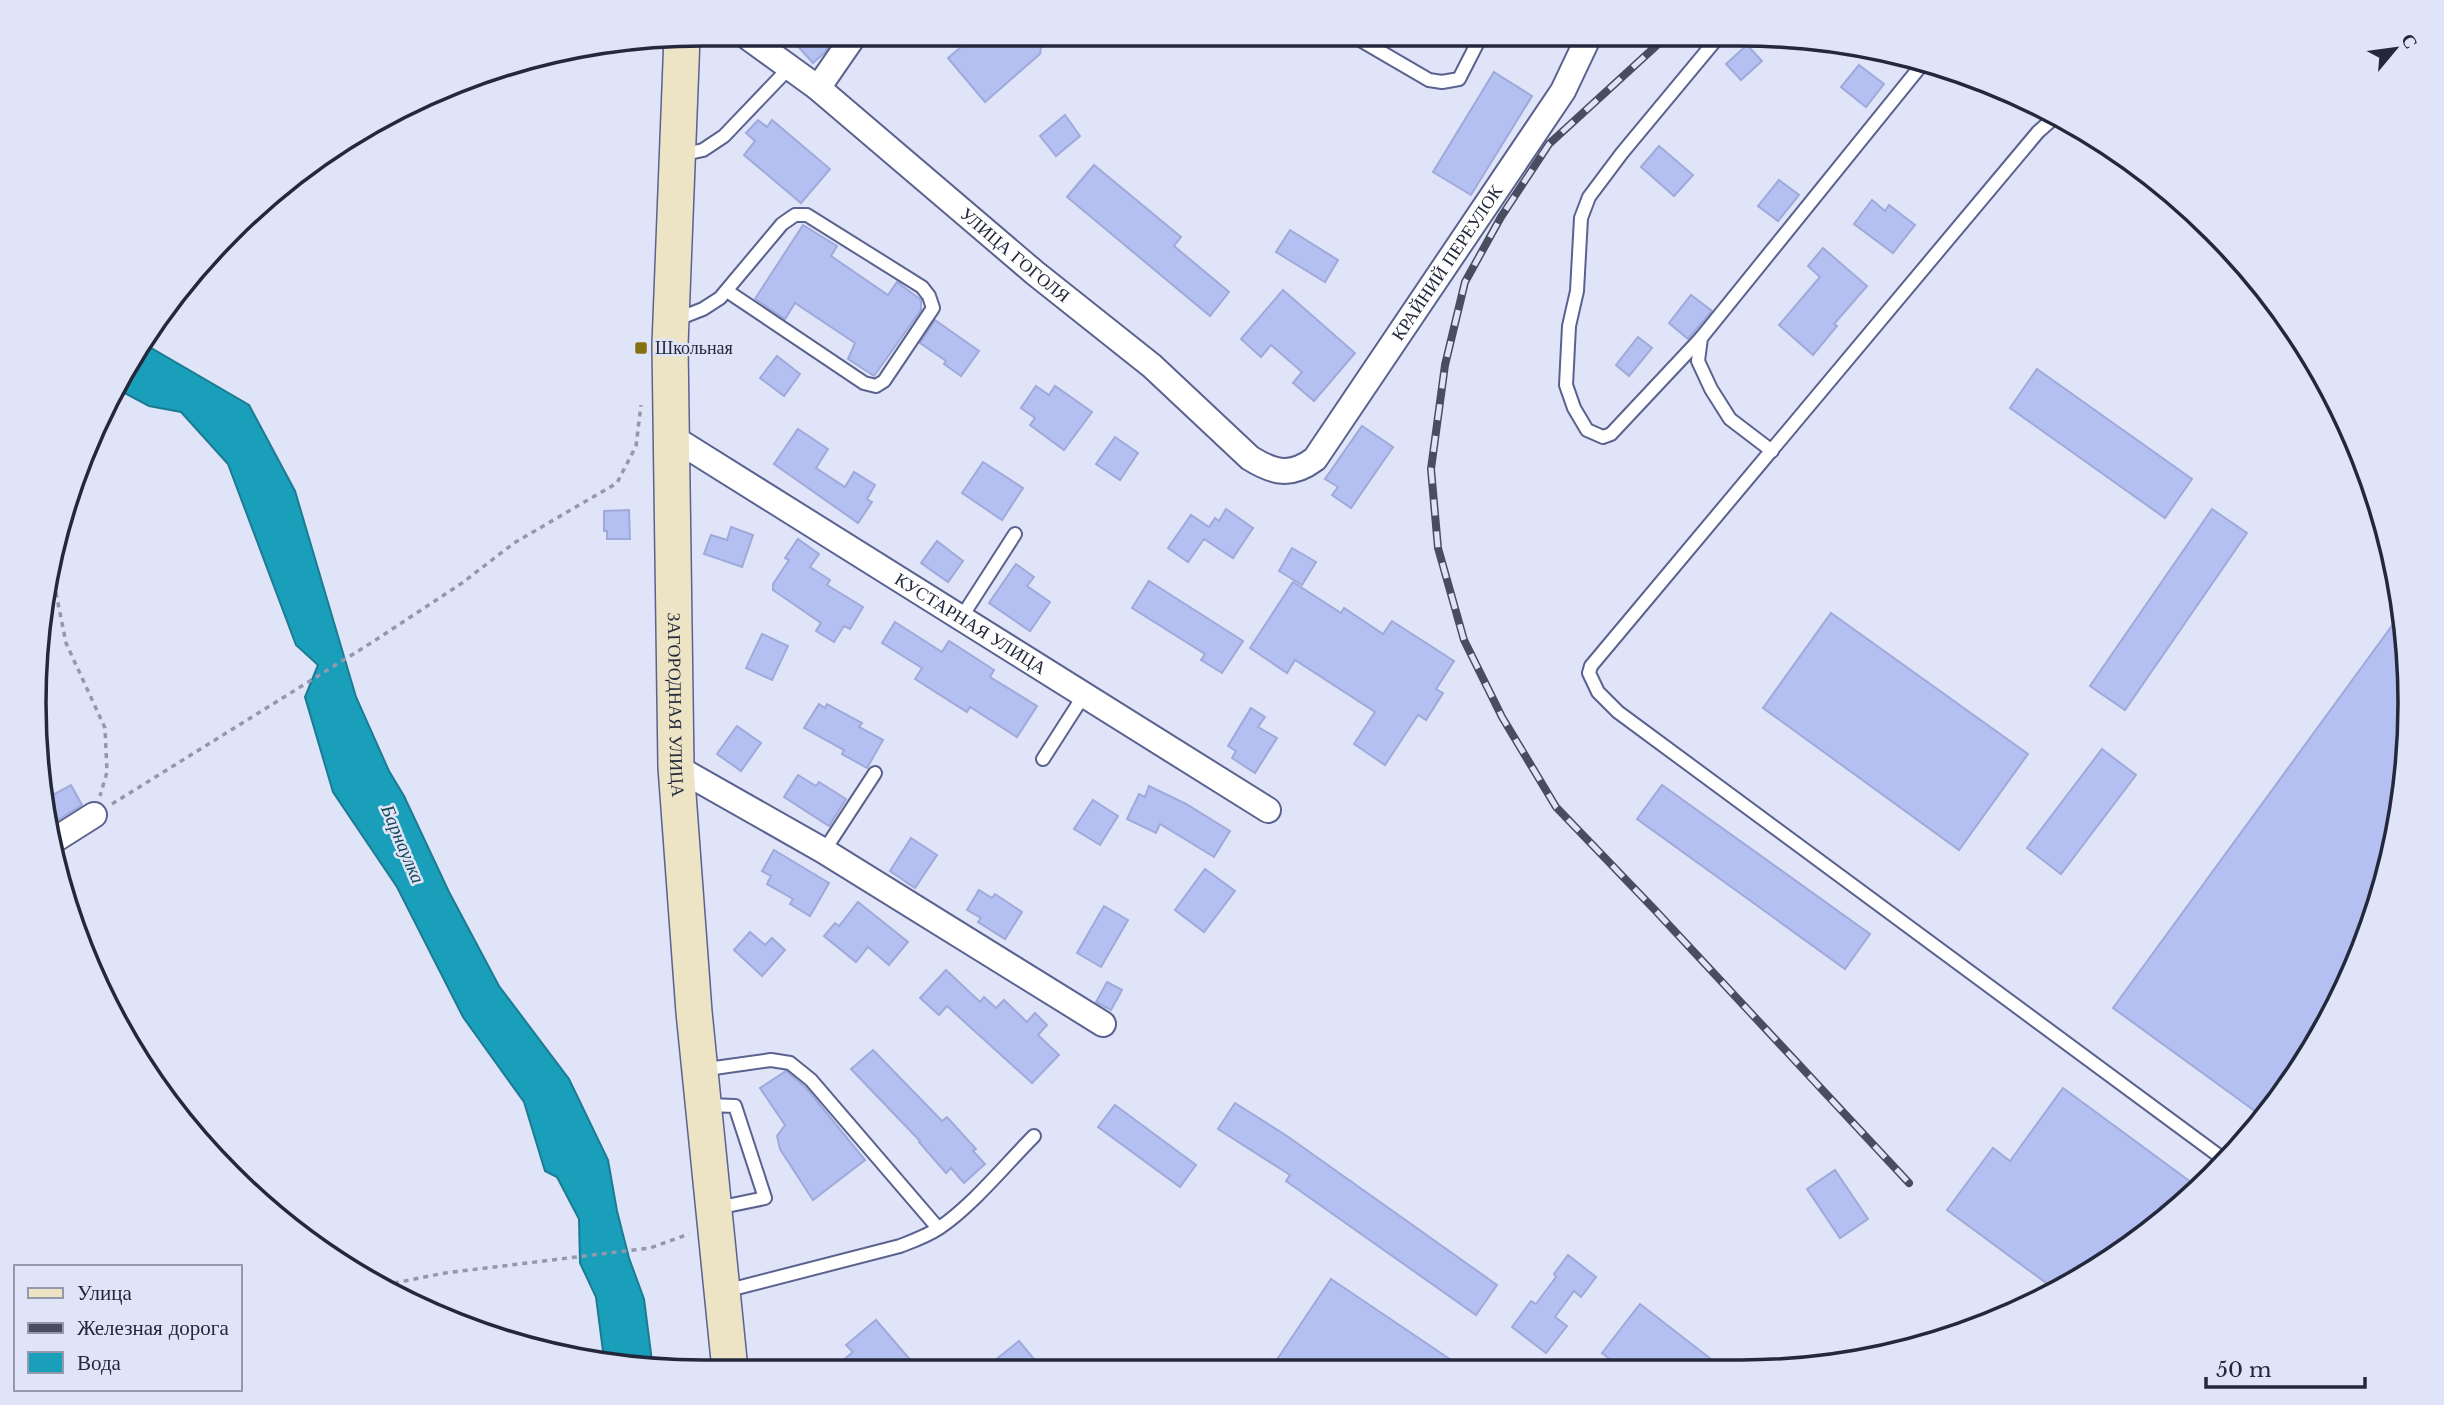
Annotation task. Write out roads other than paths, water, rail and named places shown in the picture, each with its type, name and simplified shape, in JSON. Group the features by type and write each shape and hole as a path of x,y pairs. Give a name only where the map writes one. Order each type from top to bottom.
{"main road":[{"name":"ЗАГОРОДНАЯ УЛИЦА","path":"682,46 671,322 676,767 703,1105 729,1360"}],"street":[{"name":"УЛИЦА ГОГОЛЯ","path":"759,46 818,89 1035,273 1152,366 1250,458 1269,470 1286,471"},
{"path":"818,89 847,46"},
{"name":"КРАЙНИЙ ПЕРЕУЛОК","path":"1286,471 1301,469 1315,459 1563,91 1584,46"},
{"name":"КУСТАРНАЯ УЛИЦА","path":"672,437 1268,810"},
{"path":"676,767 824,851 1103,1024"},
{"path":"59,837 94,815"}],"lane":[{"path":"1371,46 1429,80 1442,82 1459,79 1476,46"},
{"path":"1711,46 1622,153 1589,197 1581,218 1577,291 1569,326 1566,385 1574,408 1587,430 1604,437 1611,434 1701,338 1918,70"},
{"path":"676,156 703,150 724,136 789,68"},
{"path":"2049,122 2038,132 1591,666 1589,673 1598,692 1618,712 2218,1154"},
{"path":"671,322 720,299 782,224 795,215 807,215 922,287 933,308 884,381 876,386 864,383 727,291"},
{"path":"1701,338 1698,361 1717,399 1730,419 1772,451"},
{"path":"961,618 1015,534"},
{"path":"1043,759 1084,695"},
{"path":"824,851 875,773"},
{"path":"700,1070 771,1060 790,1063 811,1080 939,1228"},
{"path":"703,1105 735,1106 765,1198 714,1217"},
{"path":"722,1292 900,1246 939,1228 956,1215 1034,1136"}],"water":[{"name":"Барнаулка","path":"150,347 249,405 295,491 356,697 389,771 499,986 569,1079 608,1160 629,1258 644,1299 651,1357 603,1352 596,1297 580,1263 579,1219 557,1177 545,1171 524,1102 463,1017 397,887 333,792 305,697 318,665 296,645 228,464 181,412 149,406 124,393"}],"railway":[{"path":"1656,46 1549,144 1501,217 1465,282 1445,365 1431,469 1438,548 1464,640 1502,717 1556,807 1909,1183"}],"place":[{"name":"Школьная","path":"641,348"}]}
